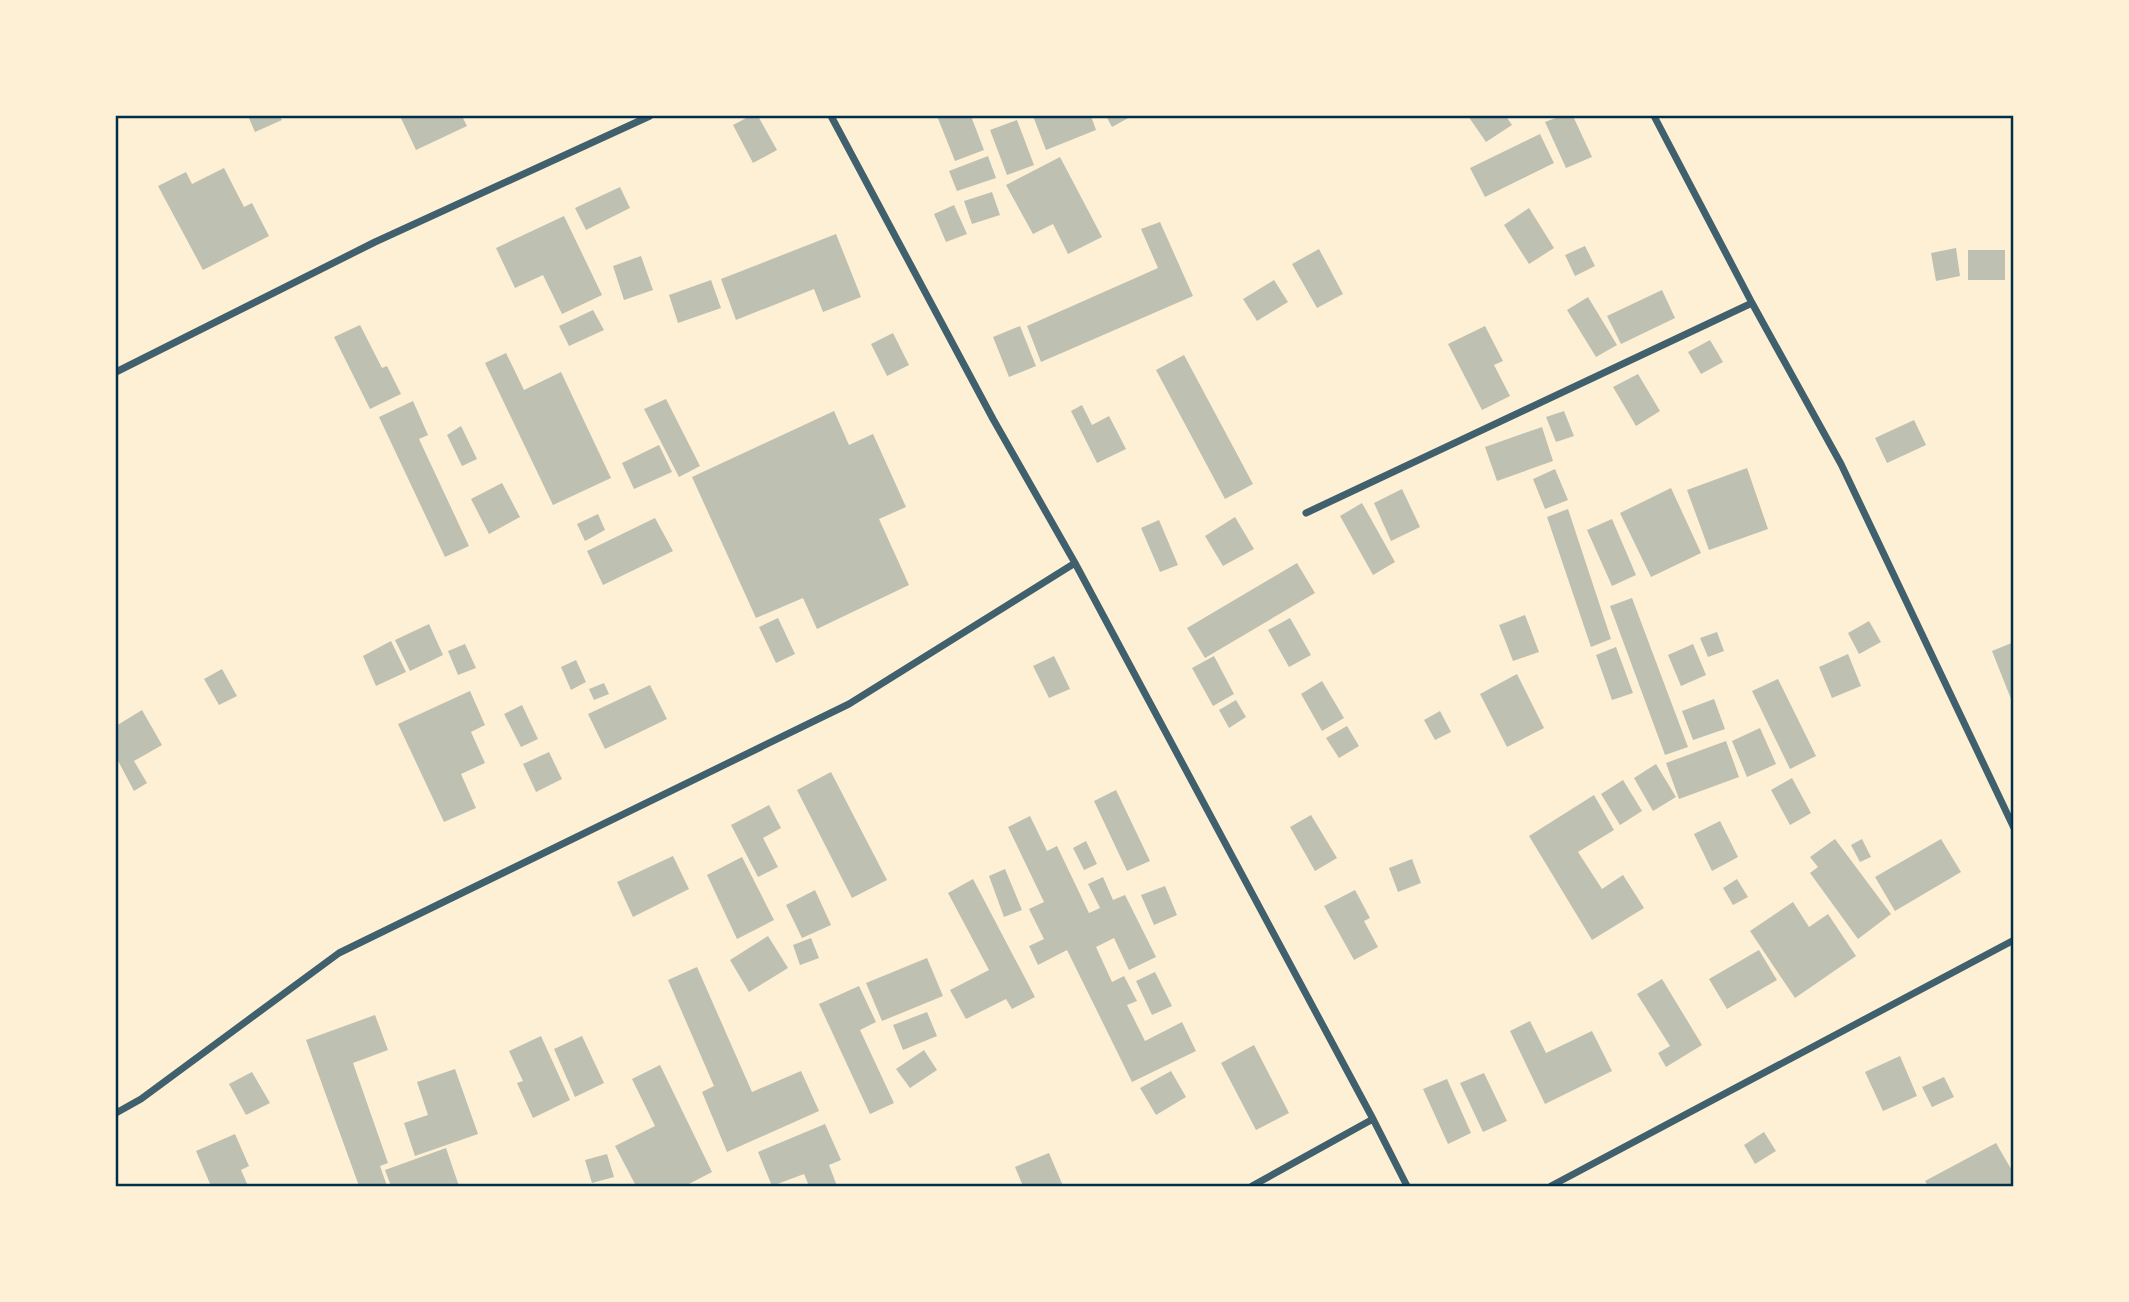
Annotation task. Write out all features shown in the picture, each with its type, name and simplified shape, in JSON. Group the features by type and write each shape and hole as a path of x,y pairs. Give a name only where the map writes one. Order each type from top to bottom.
{"street":[{"path":"116,372 375,243 650,116"},
{"path":"831,116 993,419 1075,563 1407,1186"},
{"path":"1654,116 1752,303 1841,464 2014,828"},
{"path":"1306,513 1752,303"},
{"path":"116,1113 141,1100 339,953 849,704 1075,563"},
{"path":"1551,1186 2014,940"},
{"path":"1252,1186 1373,1119"}],"building":[{"path":"248,116 280,116 282,120 255,132"},
{"path":"400,116 462,116 467,126 416,150"},
{"path":"750,116 758,116 777,150 753,163 733,125"},
{"path":"937,116 971,116 984,150 955,161"},
{"path":"1033,116 1091,116 1096,130 1046,150"},
{"path":"1106,116 1132,116 1112,127"},
{"path":"1468,116 1506,116 1512,125 1486,142"},
{"path":"1561,116 1573,116 1592,157 1566,168 1545,122"},
{"path":"1017,120 1034,165 1007,175 990,130"},
{"path":"1540,134 1554,163 1485,197 1470,168"},
{"path":"988,156 996,178 957,191 949,171"},
{"path":"1060,157 1102,237 1068,254 1053,224 1033,234 1006,185"},
{"path":"224,168 244,207 252,203 269,236 203,270 158,186 186,172 192,184"},
{"path":"620,187 630,208 586,230 575,208"},
{"path":"992,192 1000,215 972,224 964,201"},
{"path":"954,205 967,234 946,242 934,214"},
{"path":"1529,208 1554,248 1529,264 1504,225"},
{"path":"564,216 602,295 562,314 543,275 515,288 496,248"},
{"path":"1160,222 1193,296 1041,362 1027,326 1158,268 1141,229"},
{"path":"836,234 861,297 823,312 814,289 736,320 721,279"},
{"path":"1585,246 1595,266 1575,276 1565,255"},
{"path":"1956,248 1960,276 1936,281 1931,253"},
{"path":"1319,249 1343,294 1317,308 1292,264"},
{"path":"1968,250 2005,250 2005,280 1968,280"},
{"path":"641,256 653,290 624,300 613,266"},
{"path":"711,280 721,308 678,323 669,295"},
{"path":"1274,280 1288,302 1257,321 1243,299"},
{"path":"1662,290 1675,318 1621,344 1607,316"},
{"path":"1588,297 1617,345 1596,357 1567,310"},
{"path":"593,310 604,330 569,346 559,326"},
{"path":"360,325 382,368 387,366 401,394 370,409 334,337"},
{"path":"1020,326 1036,366 1009,377 993,337"},
{"path":"1485,326 1503,361 1494,365 1510,396 1482,410 1448,344"},
{"path":"893,333 909,365 887,376 871,344"},
{"path":"1710,340 1723,362 1701,374 1688,352"},
{"path":"506,353 524,390 561,372 611,478 553,505 485,363"},
{"path":"1184,355 1253,484 1225,499 1156,370"},
{"path":"1638,374 1660,411 1636,426 1613,387"},
{"path":"666,399 700,466 679,477 644,409"},
{"path":"413,401 428,435 419,439 469,546 445,557 379,417"},
{"path":"1082,405 1092,425 1109,416 1126,449 1097,463 1071,411"},
{"path":"834,411 849,445 873,434 906,507 879,519 909,585 817,629 803,598 756,618 692,477"},
{"path":"1564,411 1574,436 1556,442 1546,417"},
{"path":"1914,420 1926,445 1887,463 1875,438"},
{"path":"461,426 477,459 462,466 447,435"},
{"path":"1542,427 1553,461 1497,481 1485,447"},
{"path":"659,445 672,472 634,489 622,463"},
{"path":"1747,468 1768,529 1709,550 1687,490"},
{"path":"1555,469 1568,500 1545,509 1533,479"},
{"path":"502,483 520,517 489,534 471,499"},
{"path":"1671,488 1701,553 1651,577 1620,513"},
{"path":"1402,489 1420,527 1391,541 1374,503"},
{"path":"1362,503 1395,562 1373,575 1340,516"},
{"path":"1568,509 1611,639 1591,647 1547,517"},
{"path":"598,514 605,530 585,541 577,524"},
{"path":"1235,517 1254,549 1223,566 1205,536"},
{"path":"655,518 673,551 603,585 587,551"},
{"path":"1612,519 1636,575 1612,586 1587,530"},
{"path":"1159,520 1178,565 1160,572 1141,528"},
{"path":"1297,563 1315,593 1205,658 1187,628"},
{"path":"1632,598 1688,747 1665,755 1610,606"},
{"path":"1525,615 1539,652 1513,661 1499,625"},
{"path":"778,618 795,654 776,663 759,627"},
{"path":"1290,618 1311,655 1289,667 1268,630"},
{"path":"1869,621 1881,642 1859,654 1848,633"},
{"path":"429,624 443,655 410,671 395,640"},
{"path":"1717,632 1724,651 1708,657 1700,638"},
{"path":"391,641 406,672 376,686 363,656"},
{"path":"2014,642 2014,704 2013,704 1992,651"},
{"path":"465,644 476,668 458,675 448,651"},
{"path":"1693,644 1706,675 1681,686 1668,655"},
{"path":"1616,647 1633,693 1612,700 1596,655"},
{"path":"1848,654 1861,686 1832,698 1819,667"},
{"path":"1054,656 1070,689 1049,698 1033,666"},
{"path":"1214,656 1234,694 1213,706 1192,668"},
{"path":"576,660 586,682 571,690 561,667"},
{"path":"222,669 237,696 219,705 204,679"},
{"path":"1517,674 1544,728 1507,747 1480,694"},
{"path":"1778,679 1816,756 1790,769 1752,691"},
{"path":"1322,681 1344,718 1322,731 1301,694"},
{"path":"604,683 609,694 594,700 589,689"},
{"path":"650,685 667,719 605,749 588,714"},
{"path":"470,691 485,725 471,732 485,763 461,774 476,808 444,822 398,724"},
{"path":"1714,699 1725,729 1693,740 1682,711"},
{"path":"1236,700 1246,717 1229,728 1219,710"},
{"path":"522,705 538,739 521,747 504,714"},
{"path":"142,710 162,745 134,761 147,783 134,791 116,757 116,726"},
{"path":"1440,711 1451,732 1435,740 1424,720"},
{"path":"1347,726 1359,746 1339,758 1326,738"},
{"path":"1760,728 1776,764 1747,777 1732,741"},
{"path":"1726,741 1739,777 1679,799 1666,763"},
{"path":"549,752 562,779 536,792 523,764"},
{"path":"1656,764 1676,797 1653,811 1634,778"},
{"path":"831,772 887,880 852,898 797,790"},
{"path":"1792,778 1811,813 1790,825 1771,790"},
{"path":"1623,780 1642,811 1620,825 1601,794"},
{"path":"1116,790 1150,861 1127,871 1094,801"},
{"path":"1594,795 1614,830 1578,852 1602,889 1623,875 1644,908 1592,940 1529,836"},
{"path":"769,805 781,828 763,838 778,867 758,877 731,825"},
{"path":"1311,815 1337,858 1315,871 1290,827"},
{"path":"1030,816 1047,851 1057,846 1089,913 1100,908 1088,884 1103,877 1113,900 1125,895 1156,957 1129,970 1114,938 1096,947 1112,982 1124,976 1137,1001 1127,1005 1145,1041 1182,1022 1196,1051 1132,1082 1067,950 1038,965 1029,946 1044,939 1029,909 1044,902 1008,827"},
{"path":"1720,821 1738,857 1712,871 1694,834"},
{"path":"1835,839 1891,914 1858,939 1810,873 1818,867 1810,857"},
{"path":"1862,839 1871,857 1860,862 1851,845"},
{"path":"1941,839 1961,872 1895,911 1875,877"},
{"path":"1086,841 1097,864 1084,870 1073,848"},
{"path":"673,856 689,889 633,917 617,882"},
{"path":"742,857 774,920 737,939 707,875"},
{"path":"1412,859 1421,883 1398,892 1389,868"},
{"path":"1005,869 1022,910 1004,917 989,876"},
{"path":"973,879 1035,997 1012,1009 1006,999 966,1019 950,990 989,970 948,893"},
{"path":"1737,879 1748,897 1733,905 1723,888"},
{"path":"1165,886 1177,915 1154,925 1141,895"},
{"path":"815,890 831,925 802,938 786,905"},
{"path":"1355,890 1370,918 1364,921 1378,947 1354,960 1324,906"},
{"path":"1793,902 1809,927 1828,914 1856,956 1795,998 1750,931"},
{"path":"768,936 788,968 749,992 730,960"},
{"path":"811,938 819,958 800,965 793,945"},
{"path":"1759,950 1777,980 1727,1009 1709,979"},
{"path":"927,958 943,996 882,1021 866,983"},
{"path":"697,967 752,1092 801,1071 819,1111 727,1152 702,1092 714,1086 668,980"},
{"path":"1155,972 1172,1006 1152,1015 1136,981"},
{"path":"1662,979 1702,1045 1666,1067 1658,1053 1670,1046 1637,994"},
{"path":"859,986 876,1022 860,1030 894,1103 870,1114 819,1004"},
{"path":"927,1012 937,1036 903,1050 893,1025"},
{"path":"375,1015 388,1050 353,1063 388,1163 380,1166 387,1186 359,1186 306,1040"},
{"path":"1530,1021 1546,1053 1592,1031 1612,1071 1545,1104 1510,1031"},
{"path":"541,1036 570,1100 533,1118 517,1083 523,1081 509,1051"},
{"path":"582,1036 604,1083 575,1097 554,1049"},
{"path":"1254,1045 1289,1113 1256,1130 1221,1063"},
{"path":"924,1050 937,1070 910,1088 896,1069"},
{"path":"1900,1056 1917,1096 1883,1111 1865,1072"},
{"path":"660,1065 712,1172 685,1186 636,1186 615,1146 655,1126 632,1079"},
{"path":"455,1069 478,1134 415,1156 404,1123 428,1115 417,1082"},
{"path":"1171,1071 1186,1097 1156,1115 1140,1088"},
{"path":"252,1072 270,1103 246,1115 229,1084"},
{"path":"1484,1073 1507,1121 1483,1132 1460,1083"},
{"path":"1944,1077 1954,1097 1932,1107 1922,1087"},
{"path":"1447,1079 1471,1133 1448,1144 1423,1089"},
{"path":"825,1124 841,1160 829,1165 837,1186 809,1186 804,1174 772,1186 758,1152"},
{"path":"1764,1132 1776,1151 1755,1164 1744,1145"},
{"path":"235,1134 249,1166 241,1170 248,1186 211,1186 196,1151"},
{"path":"1996,1143 2014,1174 2014,1186 1928,1186 1925,1181"},
{"path":"446,1148 459,1186 391,1186 385,1170"},
{"path":"1049,1153 1063,1186 1023,1186 1015,1167"},
{"path":"607,1154 614,1177 592,1183 585,1160"}]}
